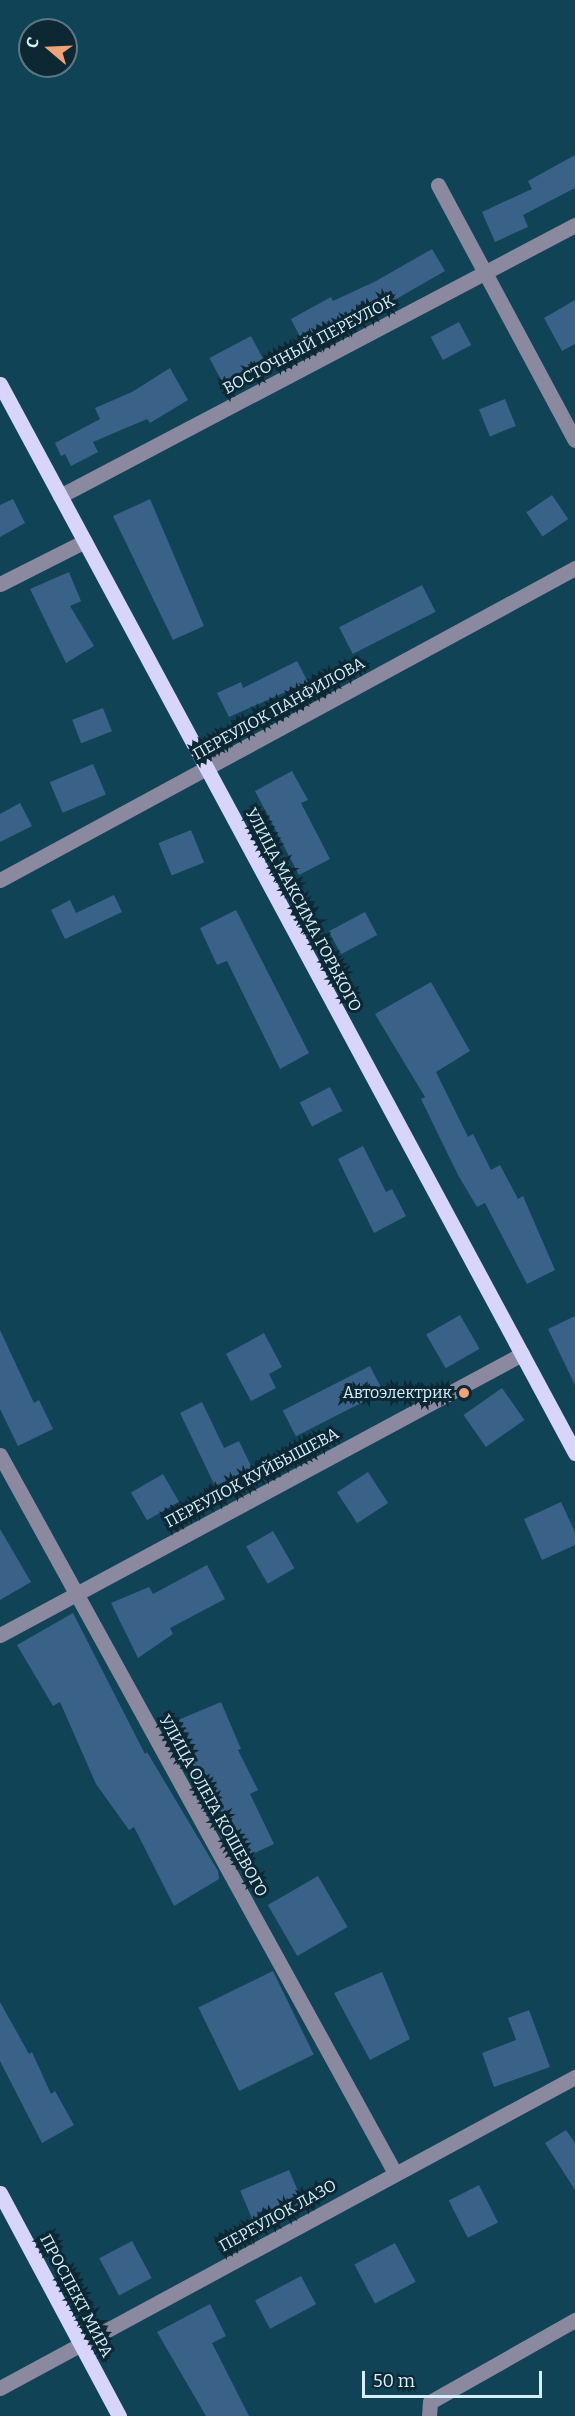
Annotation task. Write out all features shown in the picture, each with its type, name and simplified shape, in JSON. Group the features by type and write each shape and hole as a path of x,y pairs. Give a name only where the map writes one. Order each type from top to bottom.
{"main road":[{"name":"УЛИЦА МАКСИМА ГОРЬКОГО","path":"0,384 575,1453"},
{"name":"ПРОСПЕКТ МИРА","path":"0,2193 119,2416"}],"street":[{"path":"438,185 575,440"},
{"name":"ВОСТОЧНЫЙ ПЕРЕУЛОК","path":"60,496 575,225"},
{"path":"0,585 85,541"},
{"name":"ПЕРЕУЛОК ПАНФИЛОВА","path":"0,880 575,568"},
{"name":"ПЕРЕУЛОК КУЙБЫШЕВА","path":"0,1635 522,1354"},
{"name":"УЛИЦА ОЛЕГА КОШЕВОГО","path":"0,1455 395,2173"},
{"name":"ПЕРЕУЛОК ЛАЗО","path":"0,2388 575,2077"},
{"path":"429,2416 430,2402 575,2320"}],"building":[{"path":"575,155 575,188 523,215 528,227 495,242 482,212 532,189 528,181"},
{"path":"432,249 445,271 358,321 356,317 304,345 291,319 331,297 333,301 376,281"},
{"path":"575,300 575,344 562,351 544,318"},
{"path":"459,322 471,345 443,360 431,337"},
{"path":"251,336 264,360 222,382 210,358"},
{"path":"170,368 188,400 150,423 147,419 93,442 98,452 71,466 65,454 61,456 55,443 100,419 95,408 132,392"},
{"path":"505,399 516,426 490,436 479,409"},
{"path":"552,495 568,519 543,536 526,512"},
{"path":"13,499 25,523 0,537 0,505"},
{"path":"150,499 204,626 173,640 113,516"},
{"path":"69,572 81,601 70,606 94,646 66,663 30,589"},
{"path":"422,585 436,612 353,654 339,627"},
{"path":"297,661 308,682 229,717 217,693 241,682 243,688"},
{"path":"103,708 112,731 81,743 72,720"},
{"path":"93,764 106,794 63,813 50,782"},
{"path":"292,771 308,800 301,803 330,859 299,875 255,791"},
{"path":"20,803 32,826 0,842 0,814"},
{"path":"191,830 204,862 172,876 159,843"},
{"path":"114,895 122,912 65,939 51,910 70,900 76,913"},
{"path":"236,910 309,1053 280,1069 227,961 217,965 200,928"},
{"path":"365,912 377,935 341,954 329,931"},
{"path":"431,982 470,1051 436,1072 468,1137 473,1134 491,1170 500,1165 518,1199 523,1196 555,1270 527,1284 485,1203 477,1207 458,1175 421,1099 425,1097 375,1014"},
{"path":"330,1087 342,1111 312,1126 300,1102"},
{"path":"363,1146 386,1192 392,1189 406,1216 374,1233 338,1159"},
{"path":"460,1315 480,1349 446,1368 426,1334"},
{"path":"575,1316 575,1385 548,1329"},
{"path":"0,1330 34,1403 39,1400 53,1429 18,1446 0,1409"},
{"path":"264,1333 282,1367 269,1374 276,1388 251,1401 226,1354"},
{"path":"370,1366 383,1392 296,1436 283,1410"},
{"path":"502,1388 524,1420 486,1447 463,1415"},
{"path":"202,1402 224,1448 239,1441 252,1468 215,1486 180,1413"},
{"path":"368,1472 388,1503 357,1523 337,1492"},
{"path":"163,1474 179,1502 147,1520 131,1492"},
{"path":"561,1502 575,1532 575,1545 542,1560 524,1519"},
{"path":"0,1529 31,1582 0,1600"},
{"path":"273,1531 294,1568 268,1584 246,1546"},
{"path":"207,1565 225,1599 170,1628 173,1634 138,1658 111,1603 149,1587 153,1594"},
{"path":"73,1613 145,1754 147,1752 218,1871 219,1879 174,1906 134,1827 129,1830 96,1784 60,1702 53,1706 17,1645"},
{"path":"221,1702 241,1749 238,1750 258,1790 250,1794 274,1844 235,1862 214,1824 171,1723"},
{"path":"318,1876 348,1927 297,1956 268,1905"},
{"path":"273,1971 314,2055 239,2091 198,2007"},
{"path":"382,1972 410,2039 370,2060 334,1993"},
{"path":"0,2002 29,2054 32,2052 51,2094 55,2091 74,2125 42,2143 0,2061"},
{"path":"529,2010 550,2067 494,2087 482,2053 516,2040 508,2018"},
{"path":"566,2130 575,2143 575,2190 545,2143"},
{"path":"289,2170 305,2208 256,2228 240,2191"},
{"path":"479,2185 498,2222 468,2238 449,2200"},
{"path":"132,2241 152,2278 119,2295 99,2258"},
{"path":"395,2243 416,2282 375,2303 354,2265"},
{"path":"301,2276 316,2304 270,2329 255,2300"},
{"path":"210,2304 226,2336 212,2343 249,2416 206,2416 157,2332"}],"place":[{"name":"Автоэлектрик","path":"464,1393"}]}
